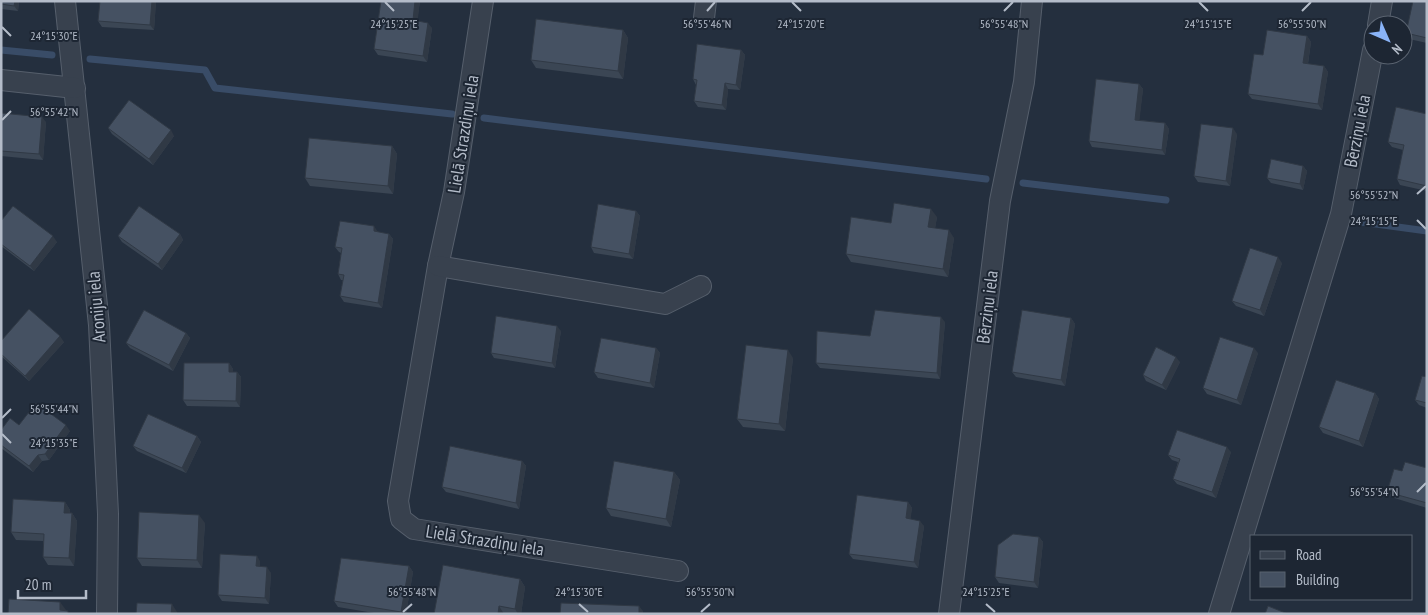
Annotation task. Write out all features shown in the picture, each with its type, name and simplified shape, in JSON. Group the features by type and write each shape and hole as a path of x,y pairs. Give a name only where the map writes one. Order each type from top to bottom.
{"street":[{"name":"Aroniju iela","path":"65,1 99,325 108,514 107,614"},
{"name":"Lielā Strazdiņu iela","path":"483,1 454,192 438,266 398,501 401,519 414,529 678,571"},
{"name":"Bērziņu iela","path":"949,614 1000,201 1024,82 1032,1"},
{"path":"1380,15 1382,1"},
{"name":"Bērziņu iela","path":"1219,614 1341,214 1370,65"},
{"path":"1,80 75,88"},
{"path":"438,266 665,304 701,286"}],"building":[{"path":"1,1 15,1 14,6 1,4"},
{"path":"100,1 152,1 150,25 98,21"},
{"path":"381,1 415,1 413,20 428,23 423,56 374,49"},
{"path":"1413,1 1427,1 1427,38 1413,35 1413,15 1410,15"},
{"path":"536,19 623,30 618,71 531,60"},
{"path":"1267,30 1307,36 1303,63 1324,66 1318,104 1248,94 1254,54 1263,55"},
{"path":"697,44 741,50 736,85 725,83 722,105 694,101 697,80 693,79"},
{"path":"1096,79 1139,84 1135,120 1165,123 1162,150 1089,141"},
{"path":"129,100 171,130 149,159 108,128"},
{"path":"1396,107 1427,114 1427,186 1397,179 1404,145 1388,142"},
{"path":"1,113 42,117 39,154 1,151"},
{"path":"1201,124 1233,128 1226,181 1194,176"},
{"path":"309,138 392,146 388,186 305,178"},
{"path":"1271,159 1303,166 1300,184 1267,178"},
{"path":"894,203 931,209 928,227 949,230 943,269 846,254 851,217 891,223"},
{"path":"598,204 636,211 629,254 591,247"},
{"path":"13,206 53,236 30,266 1,244 1,221"},
{"path":"139,206 180,234 158,264 118,236"},
{"path":"340,221 374,226 374,231 389,234 378,303 340,296 344,275 338,274 342,248 335,247"},
{"path":"1250,248 1278,257 1260,310 1232,301"},
{"path":"29,309 60,336 25,376 1,354 1,341"},
{"path":"144,310 186,333 169,365 126,343"},
{"path":"875,310 941,317 937,373 816,363 817,331 870,336"},
{"path":"1022,310 1071,318 1061,380 1012,372"},
{"path":"496,316 557,326 552,363 491,353"},
{"path":"1220,337 1254,348 1237,400 1203,388"},
{"path":"601,338 656,348 650,383 594,372"},
{"path":"746,345 788,350 779,424 737,419"},
{"path":"1156,347 1176,357 1162,385 1143,375"},
{"path":"184,363 229,363 229,372 237,372 236,401 183,400"},
{"path":"1422,376 1427,377 1427,403 1415,400"},
{"path":"1336,380 1375,393 1359,441 1319,427"},
{"path":"36,403 66,425 45,454 38,455 29,466 1,445 1,430 10,418 19,425"},
{"path":"148,414 197,436 182,468 133,446"},
{"path":"1177,430 1227,447 1212,492 1173,479 1180,459 1168,455"},
{"path":"450,446 522,461 516,503 442,487"},
{"path":"614,461 674,472 666,519 606,508"},
{"path":"1405,462 1427,468 1427,503 1387,492 1394,469 1402,471"},
{"path":"857,495 908,502 906,518 920,521 914,562 849,554"},
{"path":"13,499 65,502 64,513 72,513 69,558 43,557 44,534 11,532"},
{"path":"139,512 199,515 197,560 137,558"},
{"path":"1013,534 1039,537 1034,582 995,577 998,545"},
{"path":"220,554 257,556 256,566 267,567 265,598 218,595"},
{"path":"341,558 409,566 401,612 334,601"},
{"path":"443,565 520,579 515,609 499,606 498,614 434,614"},
{"path":"9,599 60,602 60,610 68,611 68,614 8,614"},
{"path":"137,603 172,604 171,614 136,614"},
{"path":"561,603 639,606 639,614 560,614"},
{"path":"1268,606 1288,614 1265,614"}],"waterway":[{"path":"1,50 52,55"},
{"path":"90,59 205,70 215,88 452,114"},
{"path":"484,118 986,179"},
{"path":"1023,183 1166,200"},
{"path":"1361,222 1427,231"}]}
